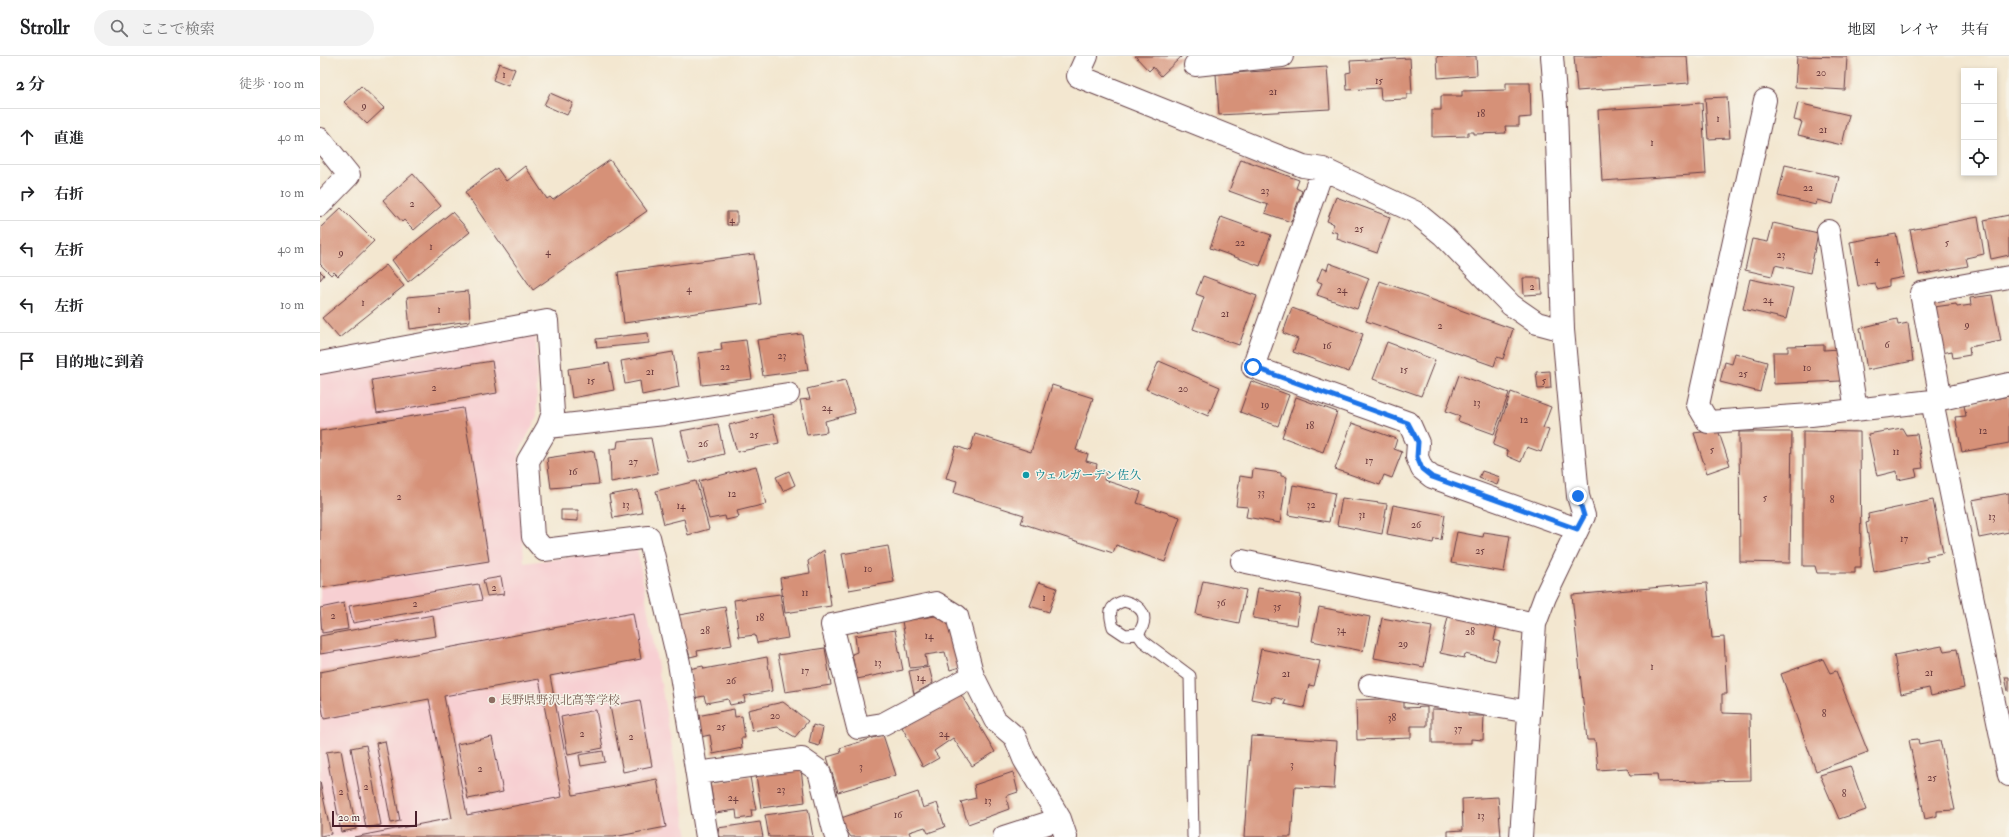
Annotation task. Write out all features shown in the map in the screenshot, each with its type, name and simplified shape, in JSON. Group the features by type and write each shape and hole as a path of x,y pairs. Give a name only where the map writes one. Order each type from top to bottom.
{"street":[{"path":"1087,56 1078,76 1303,166 1323,169 1415,212 1443,235 1512,305 1537,323 1563,330"},
{"path":"1194,65 1282,56"},
{"path":"1520,837 1530,712 1534,624 1545,597 1584,516 1578,496 1563,330 1556,107 1552,56"},
{"path":"1765,100 1698,405 1708,422 1856,410 1936,400 2009,384"},
{"path":"320,139 349,175 320,205"},
{"path":"1323,169 1253,367 1408,423 1418,442 1417,457 1422,469 1432,477 1577,529"},
{"path":"1828,231 1856,410"},
{"path":"2009,278 1921,293 1936,400 2009,776"},
{"path":"320,363 547,321 553,413 548,427 528,461 533,537 544,550 649,537 679,663 707,837"},
{"path":"548,427 664,414 788,394"},
{"path":"1242,561 1534,624"},
{"path":"973,676 883,724 858,728 832,625 936,603 958,616 973,676 995,720 1015,738 1024,759 1063,828 1004,837"},
{"path":"1370,685 1530,712"},
{"path":"697,774 802,759 819,771 837,837"}],"lane":[{"path":"1138,634 1143,641 1190,676 1193,837"}],"shaded area":[{"name":"長野県野沢北高等学校","path":"536,335 537,417 519,452 524,563 637,548 688,837 320,837 320,372"}],"building":[{"path":"1135,56 1182,56 1161,76 1153,67 1149,71"},
{"path":"1437,56 1476,56 1477,75 1438,78"},
{"path":"1574,56 1687,56 1689,83 1577,91"},
{"path":"1797,56 1847,57 1845,90 1795,87"},
{"path":"1410,58 1412,94 1407,94 1407,99 1381,100 1380,88 1347,90 1346,73 1351,72 1350,61"},
{"path":"499,63 515,69 508,86 493,80"},
{"path":"1327,67 1330,109 1219,115 1216,74"},
{"path":"1506,83 1530,83 1531,117 1519,118 1519,126 1505,126 1506,133 1474,134 1474,132 1468,132 1468,136 1432,137 1432,110 1441,110 1441,96 1462,96 1462,91 1506,90"},
{"path":"361,86 384,108 367,124 344,102"},
{"path":"550,93 573,103 567,115 544,105"},
{"path":"1727,97 1730,138 1708,139 1705,98"},
{"path":"1702,103 1706,174 1602,181 1598,110"},
{"path":"1798,103 1849,115 1842,145 1798,135 1802,122 1794,120"},
{"path":"1241,159 1299,180 1296,188 1302,191 1291,222 1265,213 1268,205 1229,191"},
{"path":"610,160 647,211 533,290 465,192 497,168 506,181 525,166 547,199 550,197 553,200"},
{"path":"1785,165 1839,177 1833,204 1817,200 1816,205 1778,196"},
{"path":"413,174 441,206 414,230 404,220 402,222 383,200"},
{"path":"1336,197 1390,217 1377,253 1337,239 1338,233 1331,231 1334,224 1327,221"},
{"path":"341,208 374,241 338,276 334,272 331,275 320,264 320,228"},
{"path":"452,212 470,232 408,282 392,260"},
{"path":"727,212 737,212 737,225 727,225"},
{"path":"2009,215 2009,255 1991,259 1984,220"},
{"path":"1221,217 1271,235 1260,266 1210,248"},
{"path":"1978,217 1984,254 1966,258 1968,266 1919,275 1910,230"},
{"path":"1773,223 1818,233 1810,273 1775,265 1772,276 1745,270 1752,239 1768,242"},
{"path":"1896,234 1904,277 1889,280 1889,286 1877,289 1875,283 1858,286 1850,242"},
{"path":"754,254 761,304 624,323 618,272"},
{"path":"1329,263 1369,278 1357,309 1317,295 1322,283 1317,281 1322,268 1327,270"},
{"path":"386,265 404,286 339,338 322,318"},
{"path":"320,271 324,275 320,280"},
{"path":"1203,276 1257,296 1239,345 1193,329 1204,297 1196,294"},
{"path":"1523,278 1541,278 1542,294 1524,295"},
{"path":"1750,279 1793,288 1786,319 1743,309"},
{"path":"1380,281 1513,329 1503,359 1497,357 1494,366 1366,321"},
{"path":"468,291 470,321 410,329 407,297"},
{"path":"1992,295 2001,341 1969,347 1970,355 1953,358 1952,351 1942,353 1934,307 1956,304 1957,307 1971,305 1970,298"},
{"path":"1292,308 1363,334 1349,372 1293,352 1298,339 1283,333"},
{"path":"1897,319 1898,325 1908,323 1913,361 1867,370 1860,328"},
{"path":"648,333 649,343 597,348 596,339"},
{"path":"802,334 808,370 763,376 757,340"},
{"path":"746,340 752,379 702,385 698,353 722,350 721,343"},
{"path":"1387,342 1435,360 1421,396 1373,379"},
{"path":"1824,345 1824,350 1839,349 1840,381 1774,384 1773,352 1788,352 1788,346"},
{"path":"673,352 679,387 642,395 640,381 625,384 621,361"},
{"path":"1735,353 1767,362 1760,392 1720,382 1725,362 1732,364"},
{"path":"492,361 497,393 377,413 372,380"},
{"path":"1159,361 1220,387 1208,416 1146,389"},
{"path":"609,363 614,390 572,398 568,369"},
{"path":"1550,371 1551,388 1538,389 1536,372"},
{"path":"1459,375 1509,393 1494,434 1458,421 1460,416 1446,411"},
{"path":"845,380 855,413 825,421 827,432 807,435 800,400 810,399 807,389"},
{"path":"1251,381 1289,395 1278,426 1240,412"},
{"name":"ウェルガーデン佐久","path":"1052,385 1093,398 1076,450 1088,454 1086,461 1097,464 1096,470 1106,473 1104,480 1141,492 1137,503 1180,517 1165,562 1116,545 1113,553 1021,523 1024,515 954,493 957,481 946,478 956,446 970,451 975,434 1031,452"},
{"path":"1511,392 1551,407 1543,428 1549,430 1541,452 1527,447 1521,462 1507,456 1508,451 1493,445"},
{"path":"2009,396 2009,443 1962,452 1955,417 1966,416 1964,405"},
{"path":"1296,397 1337,412 1323,452 1282,437"},
{"path":"463,408 489,561 320,588 320,431"},
{"path":"772,414 779,443 737,452 729,425"},
{"path":"1352,423 1397,439 1394,449 1402,452 1392,478 1384,475 1380,485 1335,469"},
{"path":"718,424 724,454 689,463 681,431"},
{"path":"1902,428 1906,435 1917,434 1923,468 1915,469 1917,476 1898,480 1897,471 1877,476 1868,434"},
{"path":"1718,430 1730,465 1707,473 1694,433"},
{"path":"1803,431 1860,432 1861,567 1855,567 1855,573 1817,573 1815,566 1803,566"},
{"path":"1739,432 1792,432 1790,563 1740,562"},
{"path":"651,438 658,473 611,482 610,449 617,448 618,441"},
{"path":"594,451 599,484 551,488 547,458"},
{"path":"756,466 766,504 737,511 739,517 726,520 725,516 709,519 699,481"},
{"path":"1253,469 1281,473 1281,476 1287,477 1280,523 1246,517 1248,507 1236,506 1240,476 1252,478"},
{"path":"789,471 795,485 783,491 776,477"},
{"path":"1482,471 1500,477 1497,485 1479,478"},
{"path":"696,481 709,529 688,535 684,519 664,524 656,491"},
{"path":"1293,485 1335,493 1329,522 1288,515"},
{"path":"638,490 642,513 613,518 609,495"},
{"path":"2009,493 2009,532 1979,538 1972,500"},
{"path":"1342,498 1387,504 1382,534 1337,525"},
{"path":"1933,500 1943,553 1926,556 1928,561 1874,572 1866,523 1869,522 1868,514"},
{"path":"1393,505 1445,515 1441,540 1434,539 1433,543 1387,534"},
{"path":"561,510 578,510 578,521 561,520"},
{"path":"1457,532 1483,537 1484,532 1510,536 1504,572 1451,563"},
{"path":"888,546 894,582 849,590 842,554"},
{"path":"824,550 831,606 785,613 780,578 810,573 808,561"},
{"path":"501,577 504,594 487,596 483,580"},
{"path":"1203,581 1246,590 1239,623 1196,614"},
{"path":"1039,582 1057,588 1049,612 1030,606"},
{"path":"1707,583 1712,638 1724,637 1727,694 1722,694 1722,713 1750,714 1751,780 1658,782 1657,774 1630,775 1627,768 1598,770 1595,740 1587,740 1572,595"},
{"path":"478,584 482,600 353,623 349,606"},
{"path":"1258,588 1301,595 1297,625 1253,618"},
{"path":"780,594 788,638 757,643 755,635 739,637 734,600"},
{"path":"344,603 348,629 322,633 320,608"},
{"path":"725,607 732,645 697,651 698,655 690,657 688,650 685,651 679,615"},
{"path":"1319,607 1370,617 1363,651 1312,641"},
{"path":"1449,612 1498,622 1494,640 1500,642 1495,661 1465,654 1464,658 1440,653"},
{"path":"633,613 641,659 550,676 573,795 657,779 666,827 614,837 354,837 452,818 429,699 324,719 320,696 320,672","holes":["539,679 562,797 467,815 444,696"]},
{"path":"433,615 436,636 320,654 320,636"},
{"path":"935,616 948,621 960,667 950,670 945,652 925,655 927,666 910,668 902,621"},
{"path":"1382,618 1432,627 1424,667 1374,658"},
{"path":"895,630 903,670 857,679 852,654 857,652 855,636"},
{"path":"1942,646 1944,651 1957,649 1964,688 1931,696 1929,688 1901,694 1894,655"},
{"path":"825,648 831,685 785,692 778,655"},
{"path":"1261,649 1320,661 1314,686 1309,685 1304,708 1284,704 1286,700 1273,697 1272,703 1251,699"},
{"path":"767,657 772,691 744,696 745,702 730,705 728,699 706,703 704,696 694,698 689,669 703,666 704,669"},
{"path":"1823,659 1830,673 1836,671 1868,752 1816,771 1781,674"},
{"path":"929,667 933,683 914,694 909,671"},
{"path":"2005,677 2009,677 2009,691 2008,691"},
{"path":"960,693 995,752 972,766 953,738 934,751 939,758 923,767 902,727"},
{"path":"1404,698 1404,708 1427,707 1427,726 1411,726 1411,738 1357,740 1356,700"},
{"path":"640,700 652,766 623,772 610,706"},
{"path":"783,702 808,721 795,737 778,727 752,731 748,710"},
{"path":"734,709 735,717 742,716 745,738 741,738 742,748 713,754 710,735 700,737 697,716"},
{"path":"1432,709 1468,710 1468,716 1484,716 1483,740 1471,739 1471,743 1432,743"},
{"path":"596,710 603,748 568,755 561,717"},
{"path":"813,725 823,728 819,746 809,743"},
{"path":"883,735 896,775 838,792 827,757 841,753 840,748"},
{"path":"1251,736 1337,741 1334,789 1295,787 1291,837 1244,837"},
{"path":"492,737 503,792 468,799 457,744"},
{"path":"1918,739 1919,744 1940,740 1955,810 1937,811 1937,816 1925,819 1909,740"},
{"path":"385,741 400,821 391,823 376,743"},
{"path":"366,745 381,825 366,828 351,748"},
{"path":"341,750 356,829 341,832 326,752"},
{"path":"603,751 605,762 581,766 579,755"},
{"path":"1850,766 1866,810 1839,819 1820,775"},
{"path":"801,769 805,802 761,808 756,775"},
{"path":"1013,772 1018,792 1006,796 1009,809 968,824 961,802 976,798 974,785"},
{"path":"750,777 756,810 751,810 752,817 737,819 736,810 715,813 710,783"},
{"path":"320,782 331,834 320,836"},
{"path":"918,792 923,808 937,803 945,827 928,833 925,827 909,832 911,837 851,837 838,819"},
{"path":"1498,797 1501,837 1448,837 1448,831 1463,830 1462,799"},
{"path":"808,809 813,837 769,837 765,815"},
{"path":"760,822 763,837 720,837 718,828"}],"place":[{"name":"ウェルガーデン佐久","path":"1026,475"},
{"name":"長野県野沢北高等学校","path":"492,700"}],"route":[{"path":"1253,367 1408,423 1418,442 1417,457 1422,469 1432,477 1577,529 1584,516 1578,496"}]}
